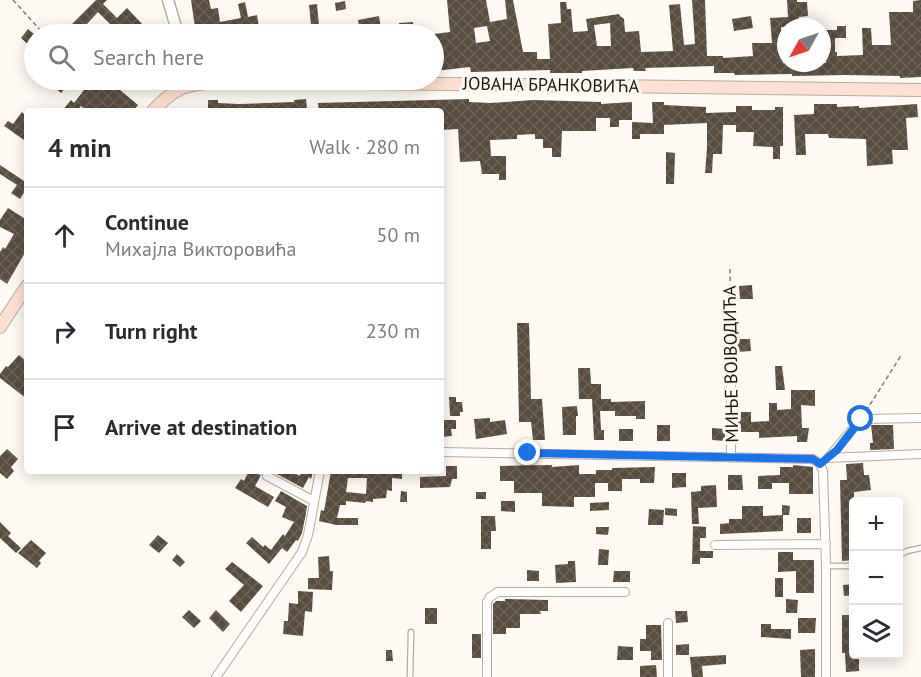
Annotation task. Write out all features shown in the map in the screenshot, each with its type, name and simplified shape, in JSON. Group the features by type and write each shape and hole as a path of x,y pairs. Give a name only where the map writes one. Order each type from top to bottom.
{"main road":[{"name":"ЈОВАНА БРАНКОВИЋА","path":"444,84 921,90"},
{"name":"ЈОВАНА БРАНКОВИЋА","path":"156,108 178,90"},
{"path":"0,327 24,291"}],"street":[{"path":"168,0 175,24"},
{"name":"МИЊЕ ВОЈВОДИЋА","path":"731,338 732,458"},
{"path":"829,457 861,419 921,418"},
{"path":"444,452 817,461 829,457 921,454"},
{"path":"817,461 824,471 826,677"},
{"path":"268,474 267,476 314,501"},
{"path":"216,677 302,552 308,535 319,474"},
{"path":"715,545 826,544"},
{"path":"487,677 487,602 493,595 498,592 625,592"},
{"path":"668,623 668,677"}],"lane":[{"path":"903,553 921,548"},
{"path":"826,566 849,566"},
{"path":"410,677 411,632"}],"path":[{"path":"13,0 35,24"},
{"name":"МИЊЕ ВОЈВОДИЋА","path":"730,269 731,338"},
{"path":"861,419 902,354"}],"building":[{"path":"96,0 107,0 103,4 117,18 127,8 142,24 110,24 98,12 87,24 72,24"},
{"path":"191,0 209,0 211,9 218,8 220,22 241,18 238,4 245,2 248,17 257,15 258,24 195,24"},
{"path":"447,0 486,0 490,22 507,19 505,0 513,0 523,52 537,52 537,59 550,59 548,24 561,23 560,2 566,2 567,9 571,9 573,32 588,31 586,19 619,14 624,19 625,32 639,31 641,52 673,51 669,5 680,4 684,45 695,44 692,0 705,0 707,56 723,56 723,58 753,56 752,43 772,43 770,18 788,17 787,0 797,0 797,2 807,2 808,16 777,18 777,72 831,72 831,30 837,30 837,26 846,26 846,38 835,38 837,56 863,55 862,28 871,28 872,45 891,45 889,12 913,12 913,1 921,0 921,77 735,75 734,73 714,73 714,66 645,68 646,71 634,71 633,68 582,71 582,73 550,73 550,70 471,72 470,67 444,70 444,33 450,32","holes":["610,23 611,46 597,46 594,25","487,26 490,41 476,43 474,28"]},
{"path":"345,1 346,9 336,11 335,3"},
{"path":"317,4 319,24 311,24 309,5"},
{"path":"379,16 380,24 359,24 358,20"},
{"path":"751,16 753,28 734,31 732,19"},
{"path":"84,90 120,90 138,105 136,108 83,108 81,106 64,108 71,100 74,103"},
{"path":"306,99 307,108 208,108 208,100 239,104 294,102 294,100"},
{"path":"469,99 469,102 490,103 534,100 601,102 601,104 632,102 632,120 619,120 619,127 610,127 610,118 596,118 596,131 562,131 561,157 552,157 552,148 543,148 543,139 535,139 535,134 517,135 517,139 490,140 491,156 506,156 506,180 499,180 499,174 482,174 480,161 460,162 458,129 444,130 444,108 319,108 318,103"},
{"path":"652,102 664,102 664,105 706,107 706,113 736,112 736,106 752,106 752,110 775,110 775,107 783,107 783,146 780,146 780,159 773,159 773,147 753,146 754,132 736,132 736,125 723,125 722,154 713,154 712,173 705,173 707,123 664,125 664,134 640,134 640,139 632,139 632,122 653,123"},
{"path":"814,104 837,104 837,107 859,106 859,108 917,104 918,117 906,118 908,150 892,150 893,164 867,166 866,139 829,138 828,134 805,134 806,155 796,155 794,115 814,114"},
{"path":"22,112 24,114 24,140 4,126 8,121 13,124"},
{"path":"666,152 675,153 674,184 666,184"},
{"path":"0,165 24,181 24,193 20,199 11,193 17,185 0,174"},
{"path":"8,208 24,218 24,254 7,284 0,279 0,252 3,247 5,249 14,234 0,227 0,220"},
{"path":"752,285 753,299 740,299 739,286"},
{"path":"517,323 529,323 531,399 542,399 545,440 533,440 531,422 519,422"},
{"path":"737,339 750,339 751,351 737,352"},
{"path":"19,355 24,359 24,397 0,378 0,374 6,366 8,367"},
{"path":"775,366 782,366 785,390 776,390"},
{"path":"578,368 590,368 591,384 601,384 601,399 611,399 611,402 645,401 645,419 636,419 636,416 615,416 615,411 600,411 604,440 594,440 592,399 579,399"},
{"path":"791,390 815,390 815,406 801,405 802,428 809,428 807,442 797,442 797,436 759,438 759,432 737,432 737,412 751,412 751,422 769,421 769,403 777,403 777,410 791,409"},
{"path":"449,397 456,397 456,402 462,402 463,412 460,412 460,416 450,416"},
{"path":"577,406 576,435 563,435 562,407"},
{"path":"490,418 490,422 505,420 507,434 476,439 474,419"},
{"path":"444,420 456,420 456,429 451,429 452,436 444,437"},
{"path":"657,425 670,425 670,441 657,441"},
{"path":"871,425 893,425 894,449 870,450 870,443 873,443"},
{"path":"712,428 725,429 725,441 712,440"},
{"path":"619,429 633,429 633,441 619,441"},
{"path":"7,449 18,459 11,467 14,471 7,479 0,473 0,456"},
{"path":"863,463 864,475 869,475 871,490 854,492 854,497 849,497 849,560 842,561 840,480 847,480 846,464"},
{"path":"552,465 552,467 579,465 579,474 596,474 596,470 612,470 612,468 655,467 654,483 640,483 640,479 622,479 622,491 608,491 608,483 595,483 595,497 574,497 574,507 542,506 542,493 514,493 514,481 500,481 500,466"},
{"path":"793,465 813,467 813,494 789,494 789,483 772,483 772,489 758,489 758,476 780,475 780,467 793,467"},
{"path":"446,466 457,466 457,479 452,479 450,487 420,488 420,477 446,476"},
{"path":"672,473 686,473 686,487 672,488"},
{"path":"248,474 261,475 255,486 274,497 268,507 235,488 241,479 244,481"},
{"path":"277,474 300,476 301,474 312,474 303,488"},
{"path":"330,474 402,474 402,479 392,478 392,491 387,490 386,498 373,499 373,502 366,501 365,503 346,501 346,505 340,505 337,518 358,518 358,525 336,525 319,521 321,510 324,511","holes":["348,478 367,478 366,494 346,492"]},
{"path":"728,475 742,475 743,490 728,490"},
{"path":"716,485 717,507 698,508 699,524 692,524 691,492 701,491 701,486"},
{"path":"281,491 307,506 306,513 298,541 296,540 287,552 282,548 269,564 246,543 252,537 263,547 265,545 271,550 283,534 285,536 294,522 282,517 286,507 275,501"},
{"path":"401,491 407,492 407,502 400,502"},
{"path":"476,492 486,492 486,499 476,499"},
{"path":"501,501 515,501 515,512 501,511"},
{"path":"609,502 609,510 590,511 590,503"},
{"path":"782,505 790,506 789,515 782,515"},
{"path":"742,506 763,506 763,516 783,515 783,531 720,534 720,524 729,523 729,519 742,519"},
{"path":"665,508 677,509 677,516 665,515"},
{"path":"649,509 664,510 663,525 648,525"},
{"path":"481,516 495,516 496,531 491,531 491,549 481,549"},
{"path":"797,518 811,518 811,533 797,533"},
{"path":"0,522 11,533 8,536 21,548 16,553 0,538"},
{"path":"693,526 706,527 706,538 700,538 700,551 713,551 713,558 700,558 700,564 692,564"},
{"path":"596,527 609,527 608,535 596,534"},
{"path":"158,535 168,543 159,553 149,545"},
{"path":"31,540 46,553 39,561 41,563 37,568 18,553"},
{"path":"599,549 609,550 608,565 598,565"},
{"path":"778,552 793,552 793,560 814,560 814,593 796,593 796,571 778,572"},
{"path":"177,554 185,562 180,567 172,560"},
{"path":"329,556 330,571 333,571 332,590 308,589 308,578 319,578 318,557"},
{"path":"568,561 575,561 576,582 556,583 555,565 568,564"},
{"path":"232,562 263,586 241,612 229,601 244,585 225,569"},
{"path":"527,570 539,571 539,581 527,581"},
{"path":"614,571 630,571 630,582 613,582"},
{"path":"775,578 783,578 783,597 775,597"},
{"path":"849,584 849,596 844,596 843,585"},
{"path":"298,591 313,592 312,612 305,611 303,636 283,634 284,621 288,621 289,603 298,604"},
{"path":"505,599 548,600 548,611 540,611 541,614 520,614 520,628 506,628 506,634 493,634 493,604 496,601 505,601"},
{"path":"786,599 798,600 797,613 786,613"},
{"path":"425,608 437,608 437,624 425,624"},
{"path":"189,610 201,621 194,628 182,617"},
{"path":"216,610 230,624 223,632 209,618"},
{"path":"675,611 687,611 688,622 676,623"},
{"path":"842,615 849,615 849,659 859,659 859,671 846,672 845,653 842,653"},
{"path":"798,618 816,618 815,633 798,633"},
{"path":"761,624 771,624 771,629 791,629 791,639 761,637"},
{"path":"646,625 661,625 662,660 651,660 651,651 640,651 640,639 646,639"},
{"path":"472,634 481,634 481,658 472,658"},
{"path":"689,644 689,655 676,655 676,645"},
{"path":"618,646 633,647 633,660 617,660"},
{"path":"815,649 815,677 801,677 800,650"},
{"path":"386,650 392,650 393,661 386,661"},
{"path":"726,655 726,664 702,666 703,677 692,677 690,657"},
{"path":"656,665 657,677 640,677 640,666"}],"route":[{"path":"528,453 813,459 820,464 837,450 861,419"}]}
